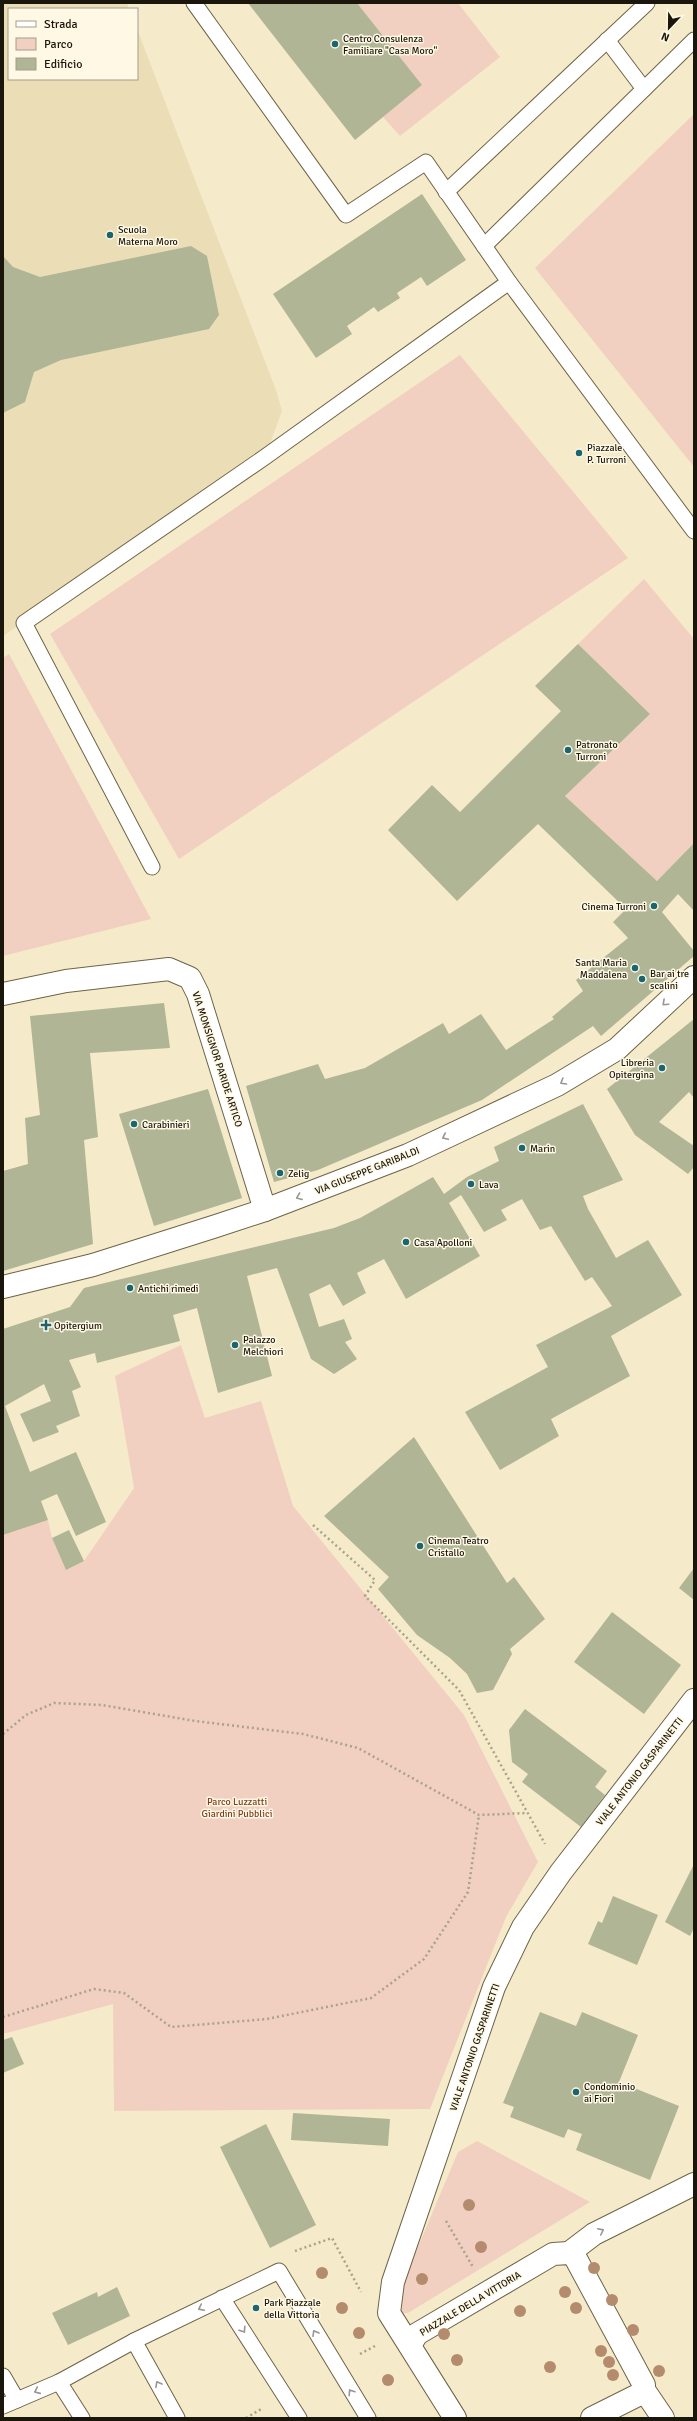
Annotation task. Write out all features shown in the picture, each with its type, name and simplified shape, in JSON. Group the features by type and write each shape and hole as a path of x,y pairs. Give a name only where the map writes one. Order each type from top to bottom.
{"street":[{"name":"VIA MONSIGNOR PARIDE ARTICO","path":"3,994 66,981 169,969 190,978 198,994 265,1210"},
{"name":"VIA GIUSEPPE GARIBALDI","path":"3,1287 93,1265 265,1210 408,1155 558,1085 617,1049 694,977"},
{"name":"VIALE ANTONIO GASPARINETTI","path":"406,2338 389,2313 393,2282 494,1987 523,1927 561,1872 694,1700"},
{"name":"PIAZZALE DELLA VITTORIA","path":"406,2338 418,2334 553,2254 569,2253 594,2234 694,2184"},
{"path":"569,2253 579,2264 644,2385 644,2390 663,2418"},
{"path":"406,2338 455,2418"},
{"path":"592,2418 644,2390"}],"lane":[{"path":"194,3 346,215 426,162 509,282 694,531"},
{"path":"446,192 646,3"},
{"path":"607,40 644,89"},
{"path":"484,246 694,40"},
{"path":"152,868 24,623 265,457 509,282"},
{"path":"3,2406 59,2382 134,2341 279,2271 335,2367 368,2418"},
{"path":"222,2298 299,2418"},
{"path":"134,2341 177,2418"},
{"path":"3,2376 17,2400"},
{"path":"59,2382 82,2418"}],"path":[{"path":"313,1525 375,1580 365,1596 459,1690 527,1813 547,1846"},
{"path":"3,1734 26,1715 54,1703 102,1705 195,1721 303,1734 358,1748 479,1815 527,1813"},
{"path":"3,2017 94,1989 124,1993 171,2027 267,2019 370,1998 424,1959 468,1892 479,1815"},
{"path":"444,2217 487,2293"},
{"path":"335,2367 406,2338"}],"shaded area":[{"name":"Scuola Materna Moro","path":"3,3 127,3 129,8 8,8 8,80 138,80 138,32 276,390 282,411 265,457 3,636"}],"green space":[{"path":"357,3 458,3 500,57 400,136 383,117 422,85"},
{"path":"694,114 694,467 535,268"},
{"path":"460,355 628,558 179,859 50,634"},
{"path":"644,579 694,639 694,843 657,881 565,796 650,714 578,644"},
{"path":"9,654 151,919 3,956 3,658"},
{"name":"Parco Luzzatti Giardini Pubblici","path":"181,1345 205,1418 261,1401 293,1506 464,1715 538,1862 506,1917 430,2109 114,2111 113,2004 3,2034 3,1535 48,1520 52,1538 66,1570 84,1561 134,1488 115,1376"},
{"path":"477,2141 590,2202 408,2313 397,2313 396,2299 458,2152"}],"building":[{"name":"Centro Consulenza Familiare \"Casa Moro\"","path":"248,3 357,3 422,85 355,140"},
{"path":"422,194 466,260 427,286 421,277 397,293 400,298 378,312 374,307 347,326 352,334 316,358 273,294"},
{"path":"191,246 207,256 219,315 209,329 61,360 34,372 25,402 3,413 3,256 13,267 40,277"},
{"path":"578,644 650,714 565,796 657,881 694,843 694,911 678,894 662,912 694,951 694,956 601,1036 593,1026 482,1100 318,1170 274,1182 246,1086 318,1064 325,1079 365,1068 443,1023 449,1034 481,1014 506,1050 554,1019 552,1017 583,991 576,980 628,938 613,922 626,909 538,824 457,901 388,830 432,785 460,812 561,711 535,686"},
{"path":"164,1003 170,1048 90,1053 98,1137 84,1140 93,1244 3,1271 3,1171 28,1164 25,1118 40,1115 30,1016"},
{"path":"694,1019 694,1098 689,1092 659,1122 694,1146 694,1167 688,1174 635,1135 607,1089"},
{"path":"208,1089 242,1198 154,1226 119,1114"},
{"path":"583,1104 623,1180 583,1196 588,1209 616,1258 648,1240 682,1295 611,1336 630,1376 551,1419 559,1436 500,1470 465,1412 548,1367 536,1345 612,1306 592,1277 585,1281 551,1226 540,1230 522,1199 501,1210 507,1220 484,1232 461,1195 449,1203 480,1256 406,1299 384,1259 357,1273 366,1293 343,1306 330,1284 309,1294 319,1327 344,1319 352,1339 345,1342 357,1359 334,1374 311,1359 277,1268 247,1276 272,1376 218,1393 197,1308 173,1315 180,1341 97,1363 95,1353 69,1360 81,1387 72,1391 80,1416 56,1426 59,1432 33,1442 20,1414 51,1401 44,1384 5,1406 30,1472 76,1452 106,1522 76,1536 57,1494 41,1501 48,1520 3,1535 3,1329 70,1307 84,1288 334,1228 360,1218 433,1177 444,1194 467,1177 499,1161 494,1147"},
{"name":"Cinema Teatro Cristallo","path":"414,1437 507,1583 514,1577 545,1619 510,1649 512,1654 493,1690 477,1693 467,1674 450,1658 417,1635 378,1589 389,1577 324,1516"},
{"path":"69,1530 84,1561 66,1570 52,1538"},
{"path":"694,1568 694,1600 679,1588"},
{"path":"612,1612 681,1665 644,1714 574,1662"},
{"path":"525,1709 607,1771 595,1787 605,1795 581,1827 522,1782 528,1774 512,1762 509,1730"},
{"path":"694,1864 694,1928 690,1936 665,1922"},
{"path":"613,1896 658,1915 637,1965 588,1944 598,1921 602,1923"},
{"name":"Condominio ai Fiori","path":"540,2012 576,2026 582,2012 638,2035 619,2082 679,2106 650,2180 576,2150 582,2134 568,2129 564,2138 510,2117 514,2107 503,2103"},
{"path":"12,2037 24,2064 3,2073 3,2040"},
{"path":"293,2113 390,2119 388,2146 291,2140"},
{"path":"266,2124 316,2225 270,2248 220,2147"},
{"path":"117,2287 130,2316 68,2345 52,2313 97,2292 98,2297"}],"place":[{"name":"Centro Consulenza Familiare \"Casa Moro\"","path":"335,44"},
{"name":"Scuola Materna Moro","path":"110,235"},
{"name":"Piazzale P. Turroni","path":"579,453"},
{"name":"Patronato Turroni","path":"568,750"},
{"name":"Cinema Turroni","path":"654,906"},
{"name":"Santa Maria Maddalena","path":"635,968"},
{"name":"Bar ai tre scalini","path":"642,979"},
{"name":"Libreria Opitergina","path":"662,1068"},
{"name":"Carabinieri","path":"134,1124"},
{"name":"Marin","path":"522,1148"},
{"name":"Zelig","path":"280,1173"},
{"name":"Lava","path":"471,1184"},
{"name":"Casa Apolloni","path":"406,1242"},
{"name":"Antichi rimedi","path":"130,1288"},
{"name":"Opitergium","path":"46,1325"},
{"name":"Palazzo Melchiori","path":"235,1345"},
{"name":"Cinema Teatro Cristallo","path":"420,1546"},
{"name":"Condominio ai Fiori","path":"576,2092"},
{"name":"Park Piazzale della Vittoria","path":"256,2308"}]}
